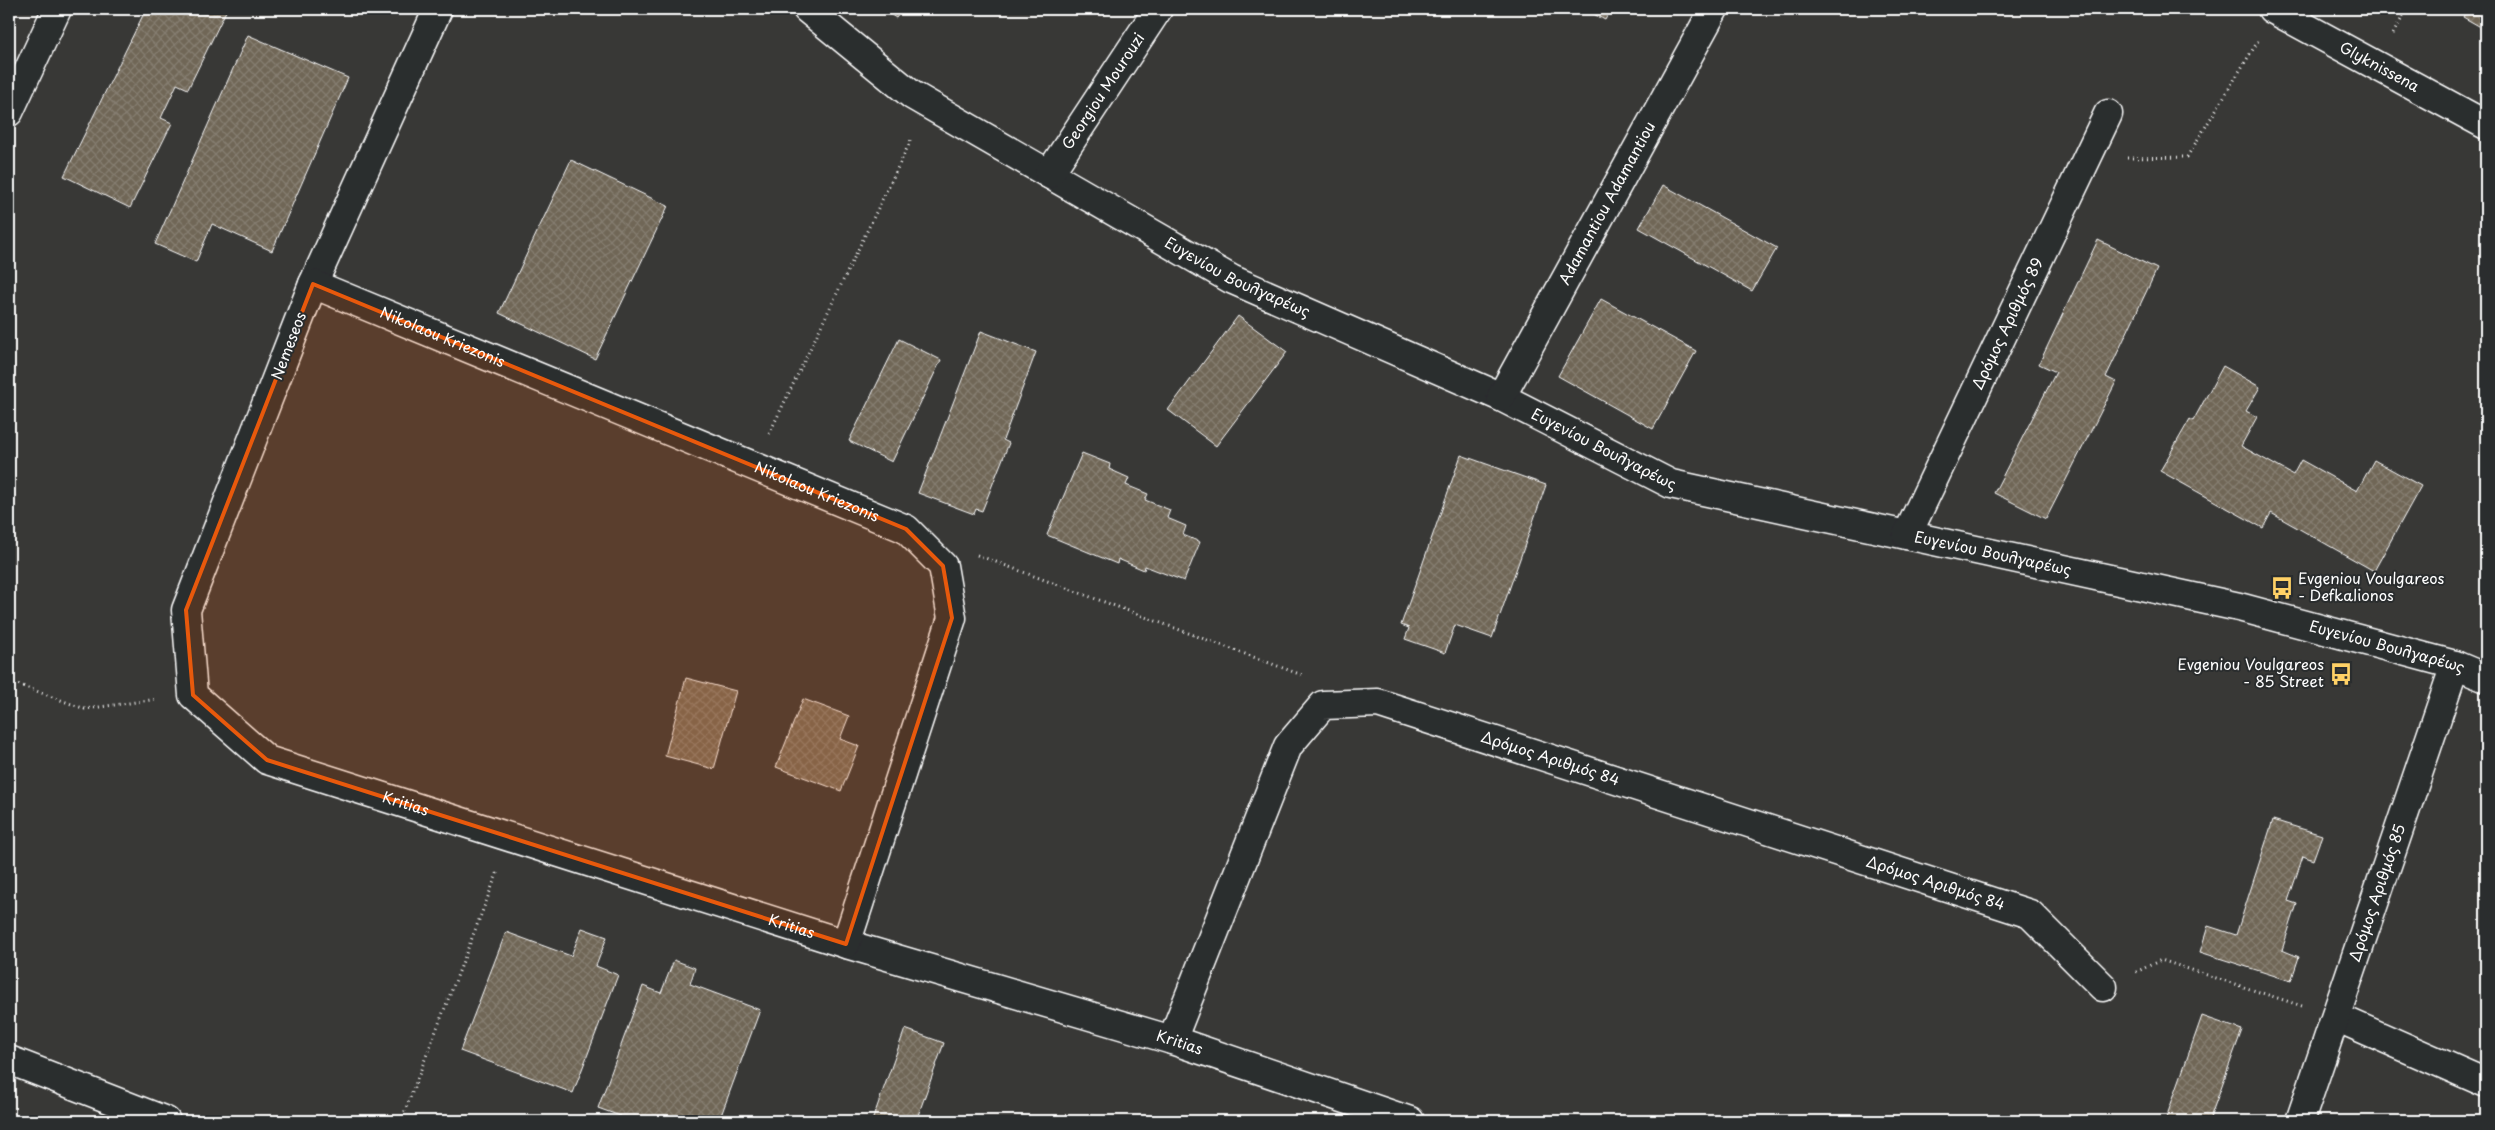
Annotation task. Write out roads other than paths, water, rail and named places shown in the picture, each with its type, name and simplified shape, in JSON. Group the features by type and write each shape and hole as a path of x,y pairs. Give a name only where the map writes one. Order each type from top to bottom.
{"street":[{"path":"9,112 57,9"},
{"name":"Nemeseos","path":"193,695 186,610 313,284 438,9"},
{"name":"Ευγενίου Βουλγαρέως","path":"807,9 912,95 1231,279 1501,397 1671,484 2239,607 2454,665 2486,678"},
{"name":"Georgiou Mourouzi","path":"1049,174 1158,9"},
{"name":"Adamantiou Adamantiou","path":"1501,397 1714,9"},
{"name":"Glyknissena","path":"2275,10 2486,125"},
{"name":"Δρόμος Αριθμός 89","path":"1907,535 2108,114"},
{"name":"Nikolaou Kriezonis","path":"313,284 906,529 943,566 952,618 846,944"},
{"name":"Δρόμος Αριθμός 85","path":"2300,1121 2454,665"},
{"name":"Kritias","path":"193,695 266,760 846,944 1172,1040 1410,1121"},
{"name":"Δρόμος Αριθμός 84","path":"1172,1040 1288,746 1323,705 1378,703 2030,914 2103,987"},
{"path":"2336,1017 2486,1083"},
{"path":"9,1060 166,1121"}],"place":[{"name":"Evgeniou Voulgareos - Defkalionos","path":"2282,588"},
{"name":"Evgeniou Voulgareos - 85 Street","path":"2341,674"}]}
